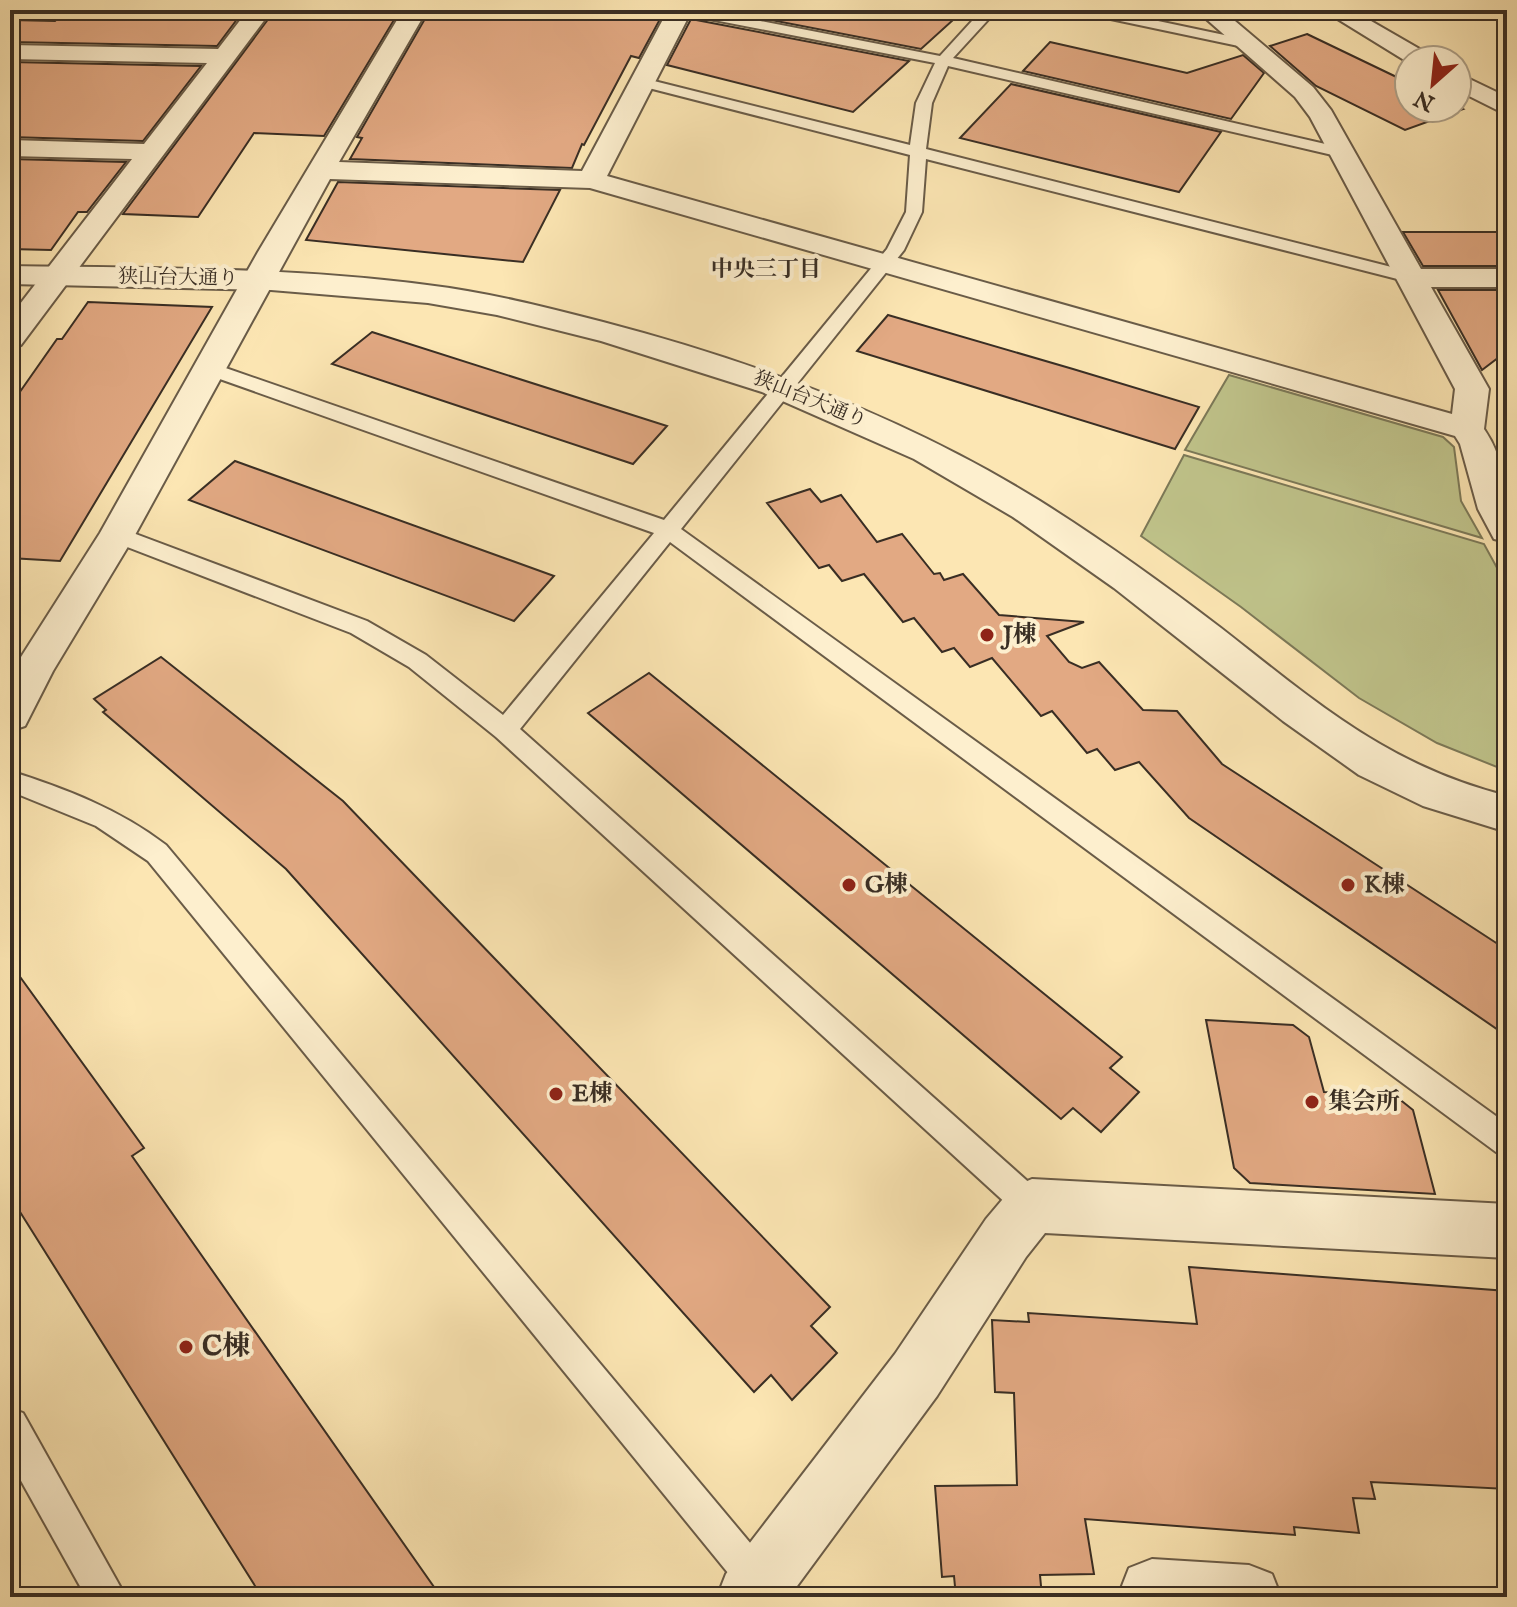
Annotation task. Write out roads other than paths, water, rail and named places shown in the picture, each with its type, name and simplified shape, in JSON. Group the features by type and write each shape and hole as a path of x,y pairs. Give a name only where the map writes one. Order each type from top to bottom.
{"street":[{"path":"10,338 260,10"},
{"path":"10,715 22,668 117,535 257,279 415,10"},
{"path":"591,180 682,10"},
{"path":"1208,10 1304,92 1322,115 1472,389 1467,429"},
{"path":"1338,13 1386,10"},
{"path":"1338,13 1393,44"},
{"path":"10,52 226,56"},
{"path":"1473,89 1507,107"},
{"path":"10,148 152,152"},
{"path":"321,170 591,180 1467,429 1477,444 1503,516"},
{"name":"狭山台大通り","path":"10,275 257,279 368,287 489,304 659,347 782,386 838,408 912,445 1023,507 1148,592 1355,751 1426,789 1507,814"},
{"path":"1413,278 1507,278"},
{"path":"1472,389 1507,390"},
{"path":"754,1589 916,1375 1006,1238 1032,1206 1507,1231"},
{"path":"1153,1597 1152,1591 1249,1597"}],"lane":[{"path":"682,10 941,60 1341,152"},
{"path":"505,730 669,531 782,386 885,264 908,230 921,178 918,151 924,100 930,81 941,60 990,10"},
{"path":"1087,10 1248,44"},
{"path":"642,82 1413,278"},
{"path":"207,368 635,516 669,531 1507,1142"},
{"path":"117,535 303,605 396,644 432,669 505,730 1032,1206"},
{"path":"10,781 99,814 133,833 157,853 754,1589"},
{"path":"10,1426 107,1597"}],"place":[{"name":"J棟","path":"987,635"},
{"name":"G棟","path":"849,885"},
{"name":"K棟","path":"1348,885"},
{"name":"E棟","path":"556,1094"},
{"name":"集会所","path":"1312,1102"},
{"name":"C棟","path":"186,1347"}],"district":[{"name":"中央三丁目","path":"766,270"}]}
